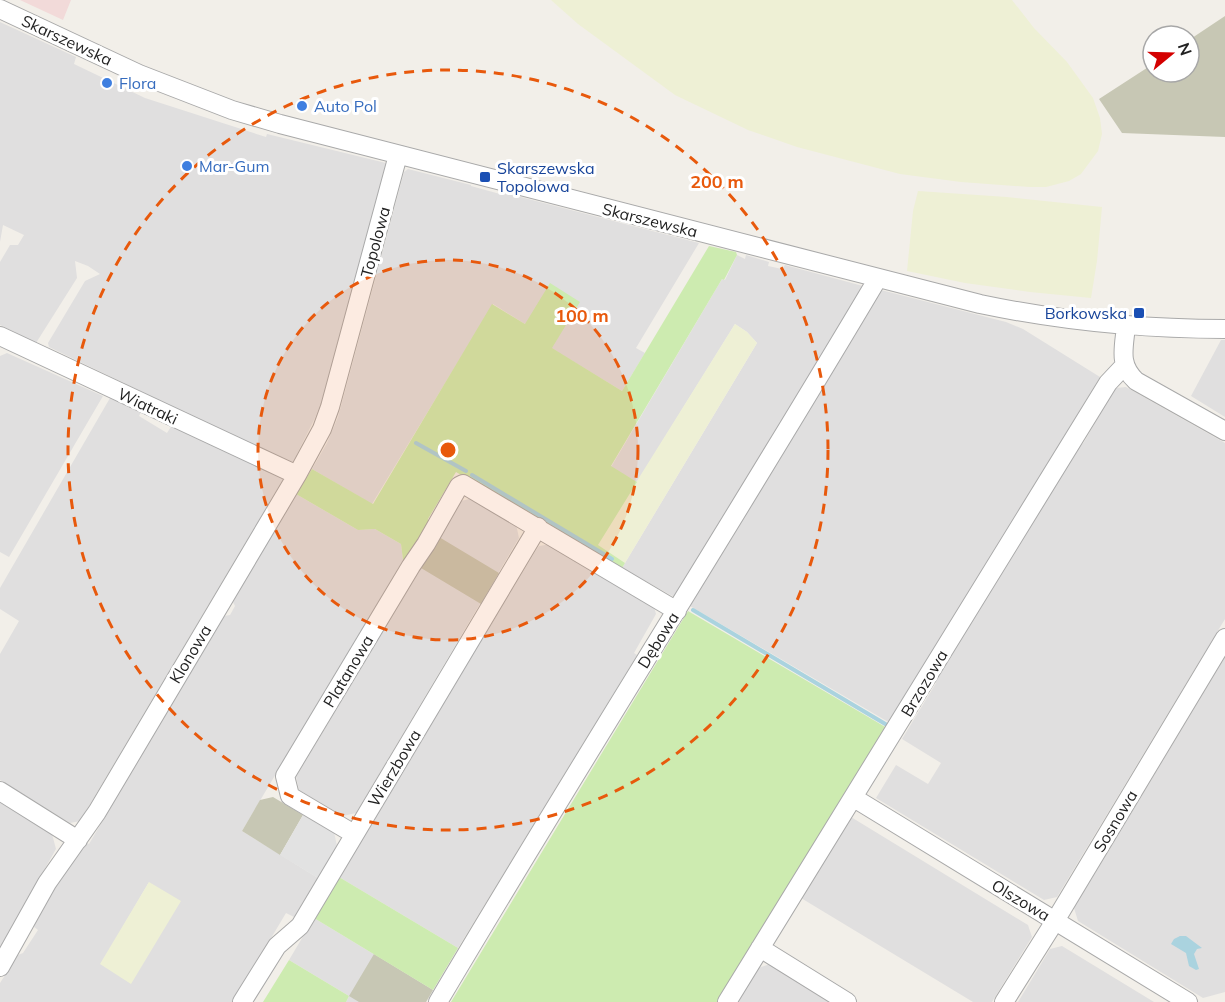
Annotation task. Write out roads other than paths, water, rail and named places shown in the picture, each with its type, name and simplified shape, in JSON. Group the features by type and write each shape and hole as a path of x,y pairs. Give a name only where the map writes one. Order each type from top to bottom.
{"street":[{"name":"Skarszewska","path":"0,9 180,91 280,124 1020,313 1126,326"},
{"name":"Topolowa","path":"352,328 398,155"},
{"name":"Dębowa","path":"438,1002 815,386 878,278"},
{"path":"1225,329 1126,326 1124,366 1136,381 1225,431"},
{"name":"Klonowa","path":"0,966 47,883 97,812 297,475 322,429 352,328"},
{"name":"Wiatraki","path":"0,336 297,475"},
{"name":"Brzozowa","path":"726,1002 1108,383 1124,366"},
{"name":"Platanowa","path":"354,834 290,796 285,776 459,486 463,484 538,527"},
{"path":"538,527 677,611"},
{"name":"Wierzbowa","path":"242,1002 276,946 300,926 538,527"},
{"name":"Sosnowa","path":"1004,1002 1225,638"},
{"path":"0,791 78,840"},
{"name":"Olszowa","path":"854,798 1188,1002"},
{"path":"760,948 847,1002"}],"water":[{"path":"1180,936 1186,936 1202,948 1197,949 1194,954 1199,969 1196,970 1189,966 1186,953 1171,944"}],"waterway":[{"path":"416,443 466,471"},
{"path":"472,475 612,559"},
{"path":"693,610 887,725"}],"place":[{"name":"Flora","path":"107,83"},
{"name":"Auto Pol","path":"302,106"},
{"name":"Mar-Gum","path":"187,166"},
{"name":"Skarszewska Topolowa","path":"485,177"},
{"name":"Borkowska","path":"1139,313"}]}
